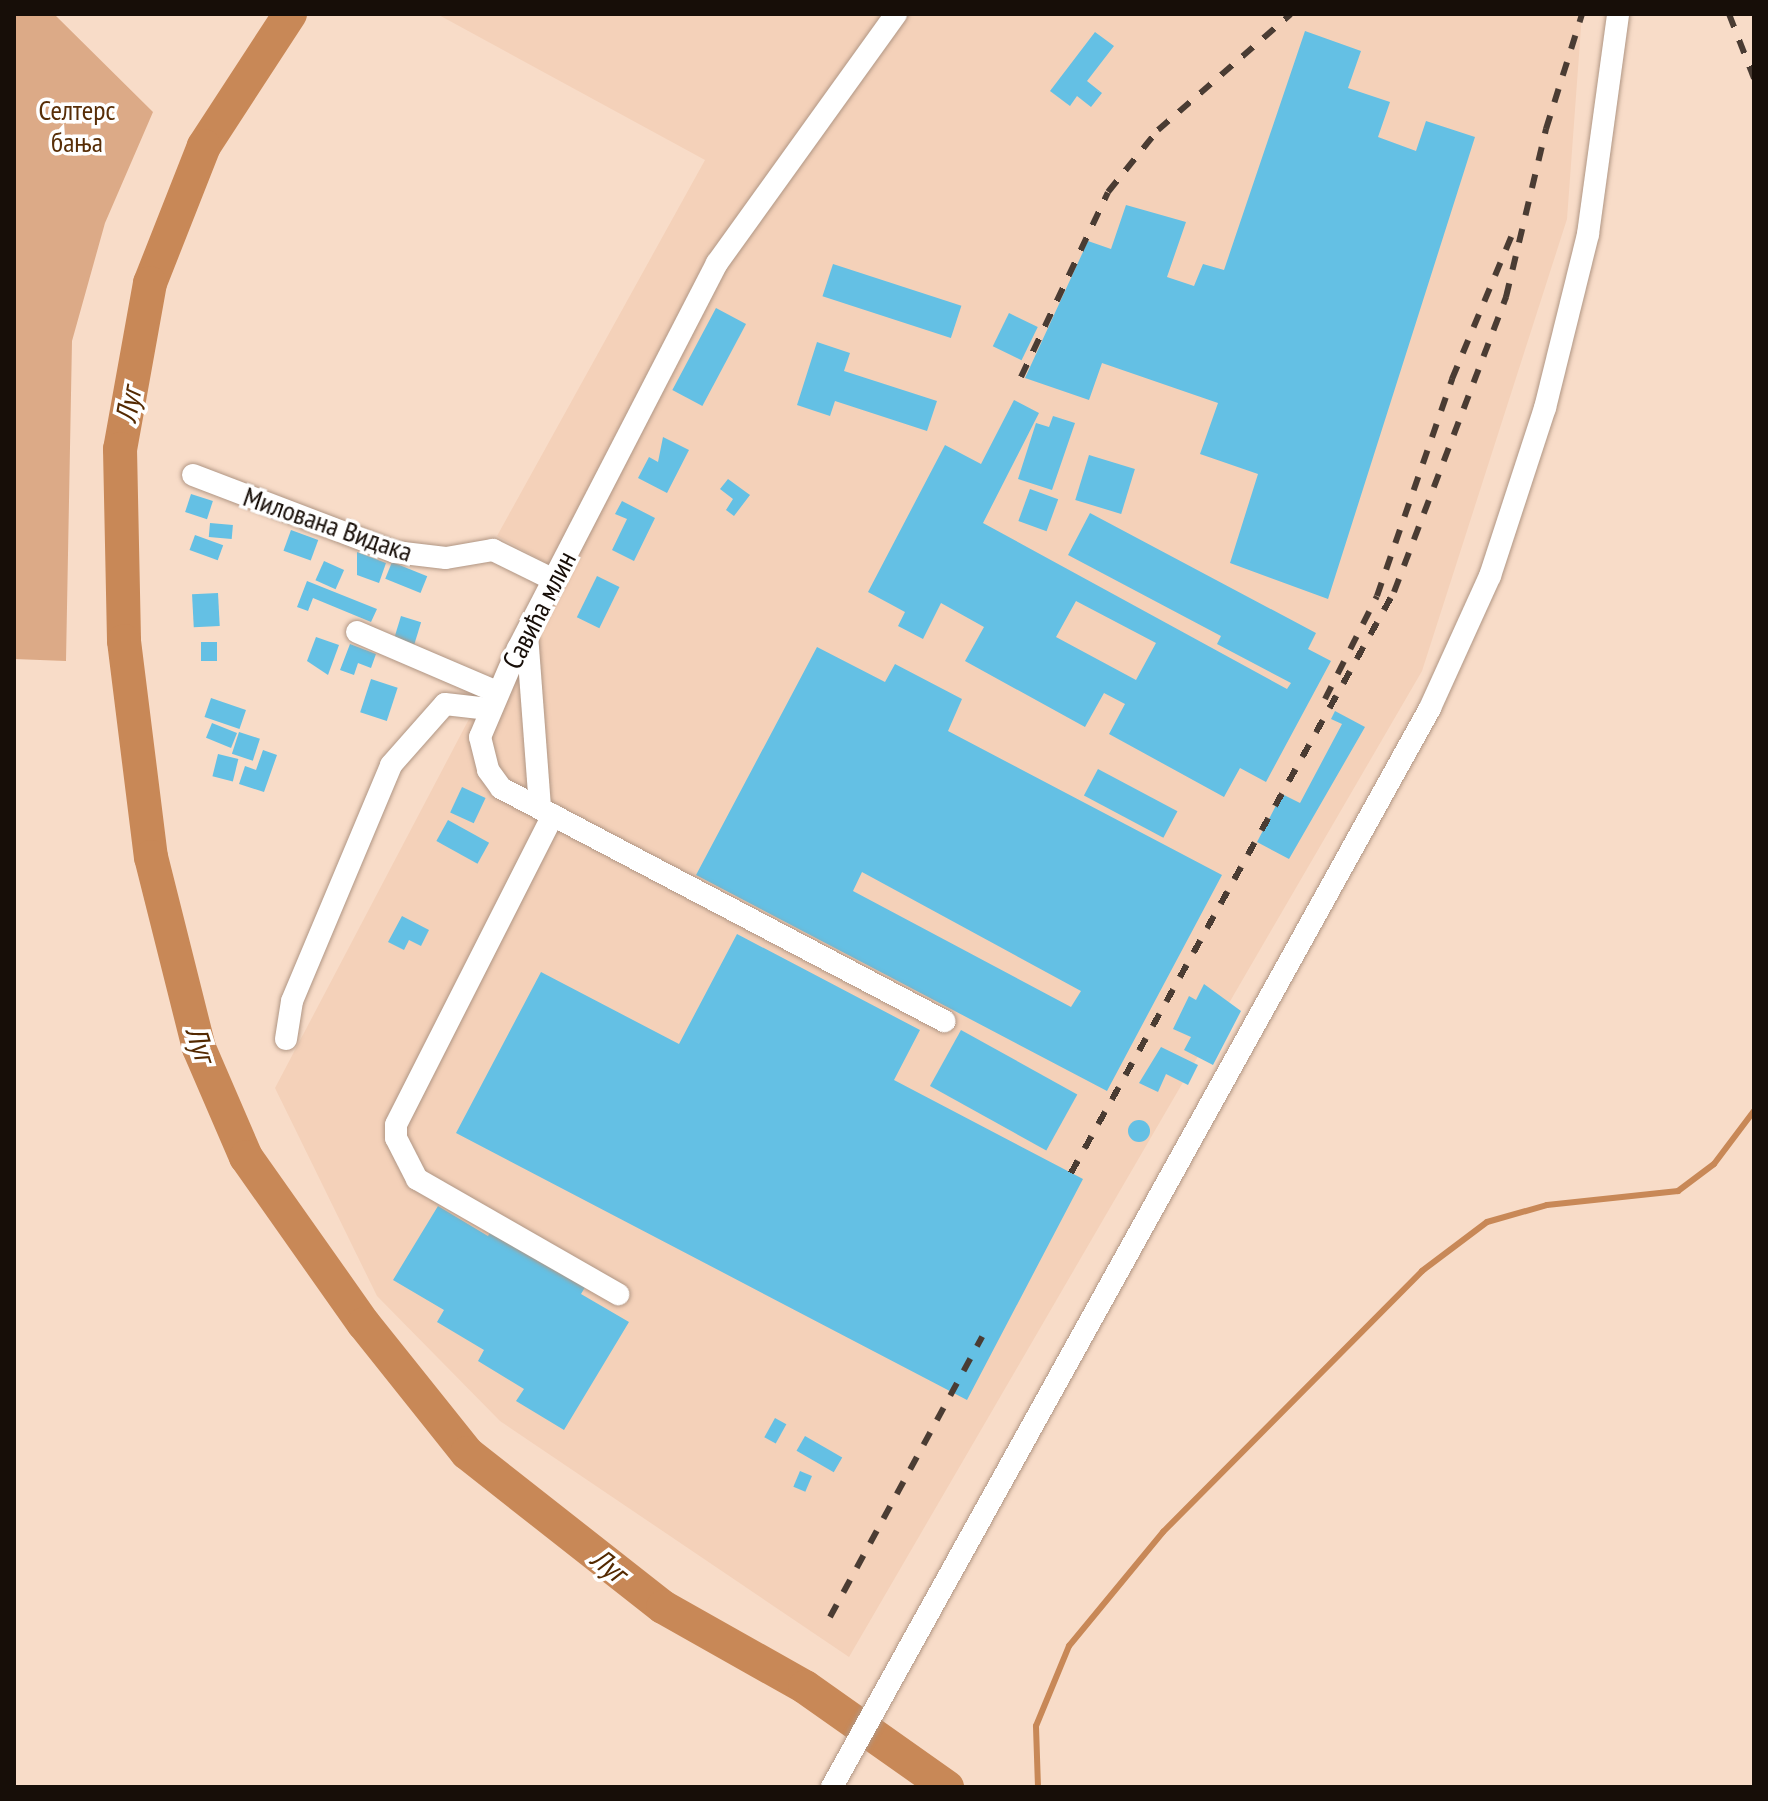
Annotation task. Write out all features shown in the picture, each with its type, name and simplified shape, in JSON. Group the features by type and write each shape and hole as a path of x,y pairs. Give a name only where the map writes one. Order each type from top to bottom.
{"street":[{"name":"Савића млин","path":"896,14 717,263 527,631 493,700 480,737 488,770 501,788 944,1021"},
{"path":"832,1787 880,1695 1430,708 1490,576 1545,408 1588,234 1618,14"},
{"name":"Милована Видака","path":"193,475 395,552 446,558 493,550 554,580"},
{"path":"527,631 546,812 396,1125 396,1138 417,1179 618,1294"},
{"path":"357,632 493,700"},
{"path":"286,1039 292,1001 391,765 445,704 493,700"}],"shaded area":[{"path":"437,14 1582,14 1567,219 1422,671 849,1657 500,1421 377,1296 275,1088 550,565 497,536 705,160"}],"green space":[{"name":"Селтерс бања","path":"14,14 54,14 153,112 105,223 72,341 66,661 14,659"}],"building":[{"path":"1305,31 1361,51 1348,88 1390,102 1378,137 1416,151 1426,121 1475,137 1328,599 1230,563 1258,474 1200,454 1218,403 1102,363 1089,400 1025,378 1088,241 1111,249 1126,205 1186,222 1167,277 1194,286 1203,264 1224,270"},
{"path":"1095,32 1114,46 1087,81 1102,93 1091,107 1077,96 1070,106 1050,91"},
{"path":"833,264 961,306 951,338 822,296"},
{"path":"716,308 746,324 702,406 672,390"},
{"path":"1009,313 1038,327 1022,360 993,346"},
{"path":"817,342 850,353 844,371 937,401 927,431 835,401 830,416 797,405"},
{"path":"1014,400 1039,413 983,523 1287,689 1291,683 1217,644 1221,636 1068,555 1090,513 1316,633 1308,649 1331,661 1266,782 1240,768 1224,797 1109,734 1125,704 1104,693 1085,727 965,661 984,627 941,603 923,639 898,626 905,612 868,592 945,445 981,464","holes":["1076,601 1156,643 1136,680 1056,637"]},
{"path":"1053,416 1075,423 1052,490 1018,479 1036,423 1049,427"},
{"path":"663,437 689,450 667,493 638,478 649,457 658,462"},
{"path":"1089,455 1135,469 1121,514 1075,500"},
{"path":"728,479 750,495 734,516 726,510 733,499 720,489"},
{"path":"1030,489 1058,499 1047,531 1018,521"},
{"path":"191,494 213,501 207,519 185,512"},
{"path":"622,501 655,518 634,561 612,550 627,519 615,514"},
{"path":"210,523 233,525 232,539 209,537"},
{"path":"291,530 318,540 311,561 283,551"},
{"path":"195,535 223,545 218,560 190,550"},
{"path":"357,552 386,563 379,583 357,575"},
{"path":"324,561 344,570 336,589 315,580"},
{"path":"392,562 427,576 420,593 385,579"},
{"path":"597,576 619,587 599,628 577,617"},
{"path":"307,581 377,609 371,622 313,598 308,611 297,607"},
{"path":"218,593 220,626 194,627 192,594"},
{"path":"401,616 421,622 414,644 394,638"},
{"path":"316,637 339,645 328,675 307,661"},
{"path":"201,642 217,642 217,661 201,661"},
{"path":"350,644 376,654 371,668 358,663 354,675 340,670"},
{"path":"817,647 885,682 895,664 962,699 948,731 1222,875 1107,1091 696,875","holes":["862,872 1081,991 1071,1007 853,891"]},
{"path":"371,679 398,688 387,721 360,712"},
{"path":"211,698 246,710 239,729 204,717"},
{"path":"1335,711 1365,727 1289,859 1257,842 1282,794 1300,803 1342,724 1331,719"},
{"path":"212,723 237,733 231,748 206,738"},
{"path":"239,732 260,739 253,761 232,754"},
{"path":"263,750 277,755 264,792 239,784 245,766 256,770"},
{"path":"218,754 238,759 233,781 212,776"},
{"path":"1098,769 1177,811 1163,838 1084,795"},
{"path":"462,787 486,798 474,823 450,812"},
{"path":"448,820 489,843 477,864 436,841"},
{"path":"402,916 429,930 421,946 409,940 404,950 388,942"},
{"path":"737,934 920,1030 894,1080 1083,1179 967,1400 456,1133 541,972 679,1044"},
{"path":"1204,984 1241,1011 1213,1065 1184,1050 1191,1037 1173,1029 1189,996 1196,1000"},
{"path":"961,1030 1077,1094 1046,1150 930,1086"},
{"path":"1161,1047 1198,1065 1188,1085 1166,1074 1158,1092 1139,1083"},
{"path":"1139,1120 1147,1123 1150,1131 1147,1139 1139,1142 1131,1139 1128,1131 1131,1123"},
{"path":"438,1206 488,1236 493,1228 587,1284 581,1294 629,1322 564,1430 516,1401 524,1389 478,1361 484,1350 437,1322 444,1310 393,1280"},
{"path":"775,1418 786,1424 776,1444 764,1437"},
{"path":"805,1436 842,1458 834,1472 796,1451"},
{"path":"800,1471 812,1476 805,1492 793,1487"}],"waterway":[{"name":"Луг","path":"290,14 204,146 150,283 120,449 124,641 151,857 199,1048 246,1157 364,1324 467,1453 663,1607 805,1687 947,1787"},
{"path":"1038,1787 1036,1726 1069,1646 1163,1532 1422,1271 1487,1222 1547,1205 1678,1191 1714,1164 1754,1111"}],"railway":[{"path":"1021,377 1108,192 1158,130 1291,14"},
{"path":"1071,1173 1394,592 1506,297 1546,129 1582,14"},
{"path":"1729,14 1754,78"},
{"path":"1325,699 1377,596 1452,379 1516,225"},
{"path":"830,1617 982,1337"}]}
